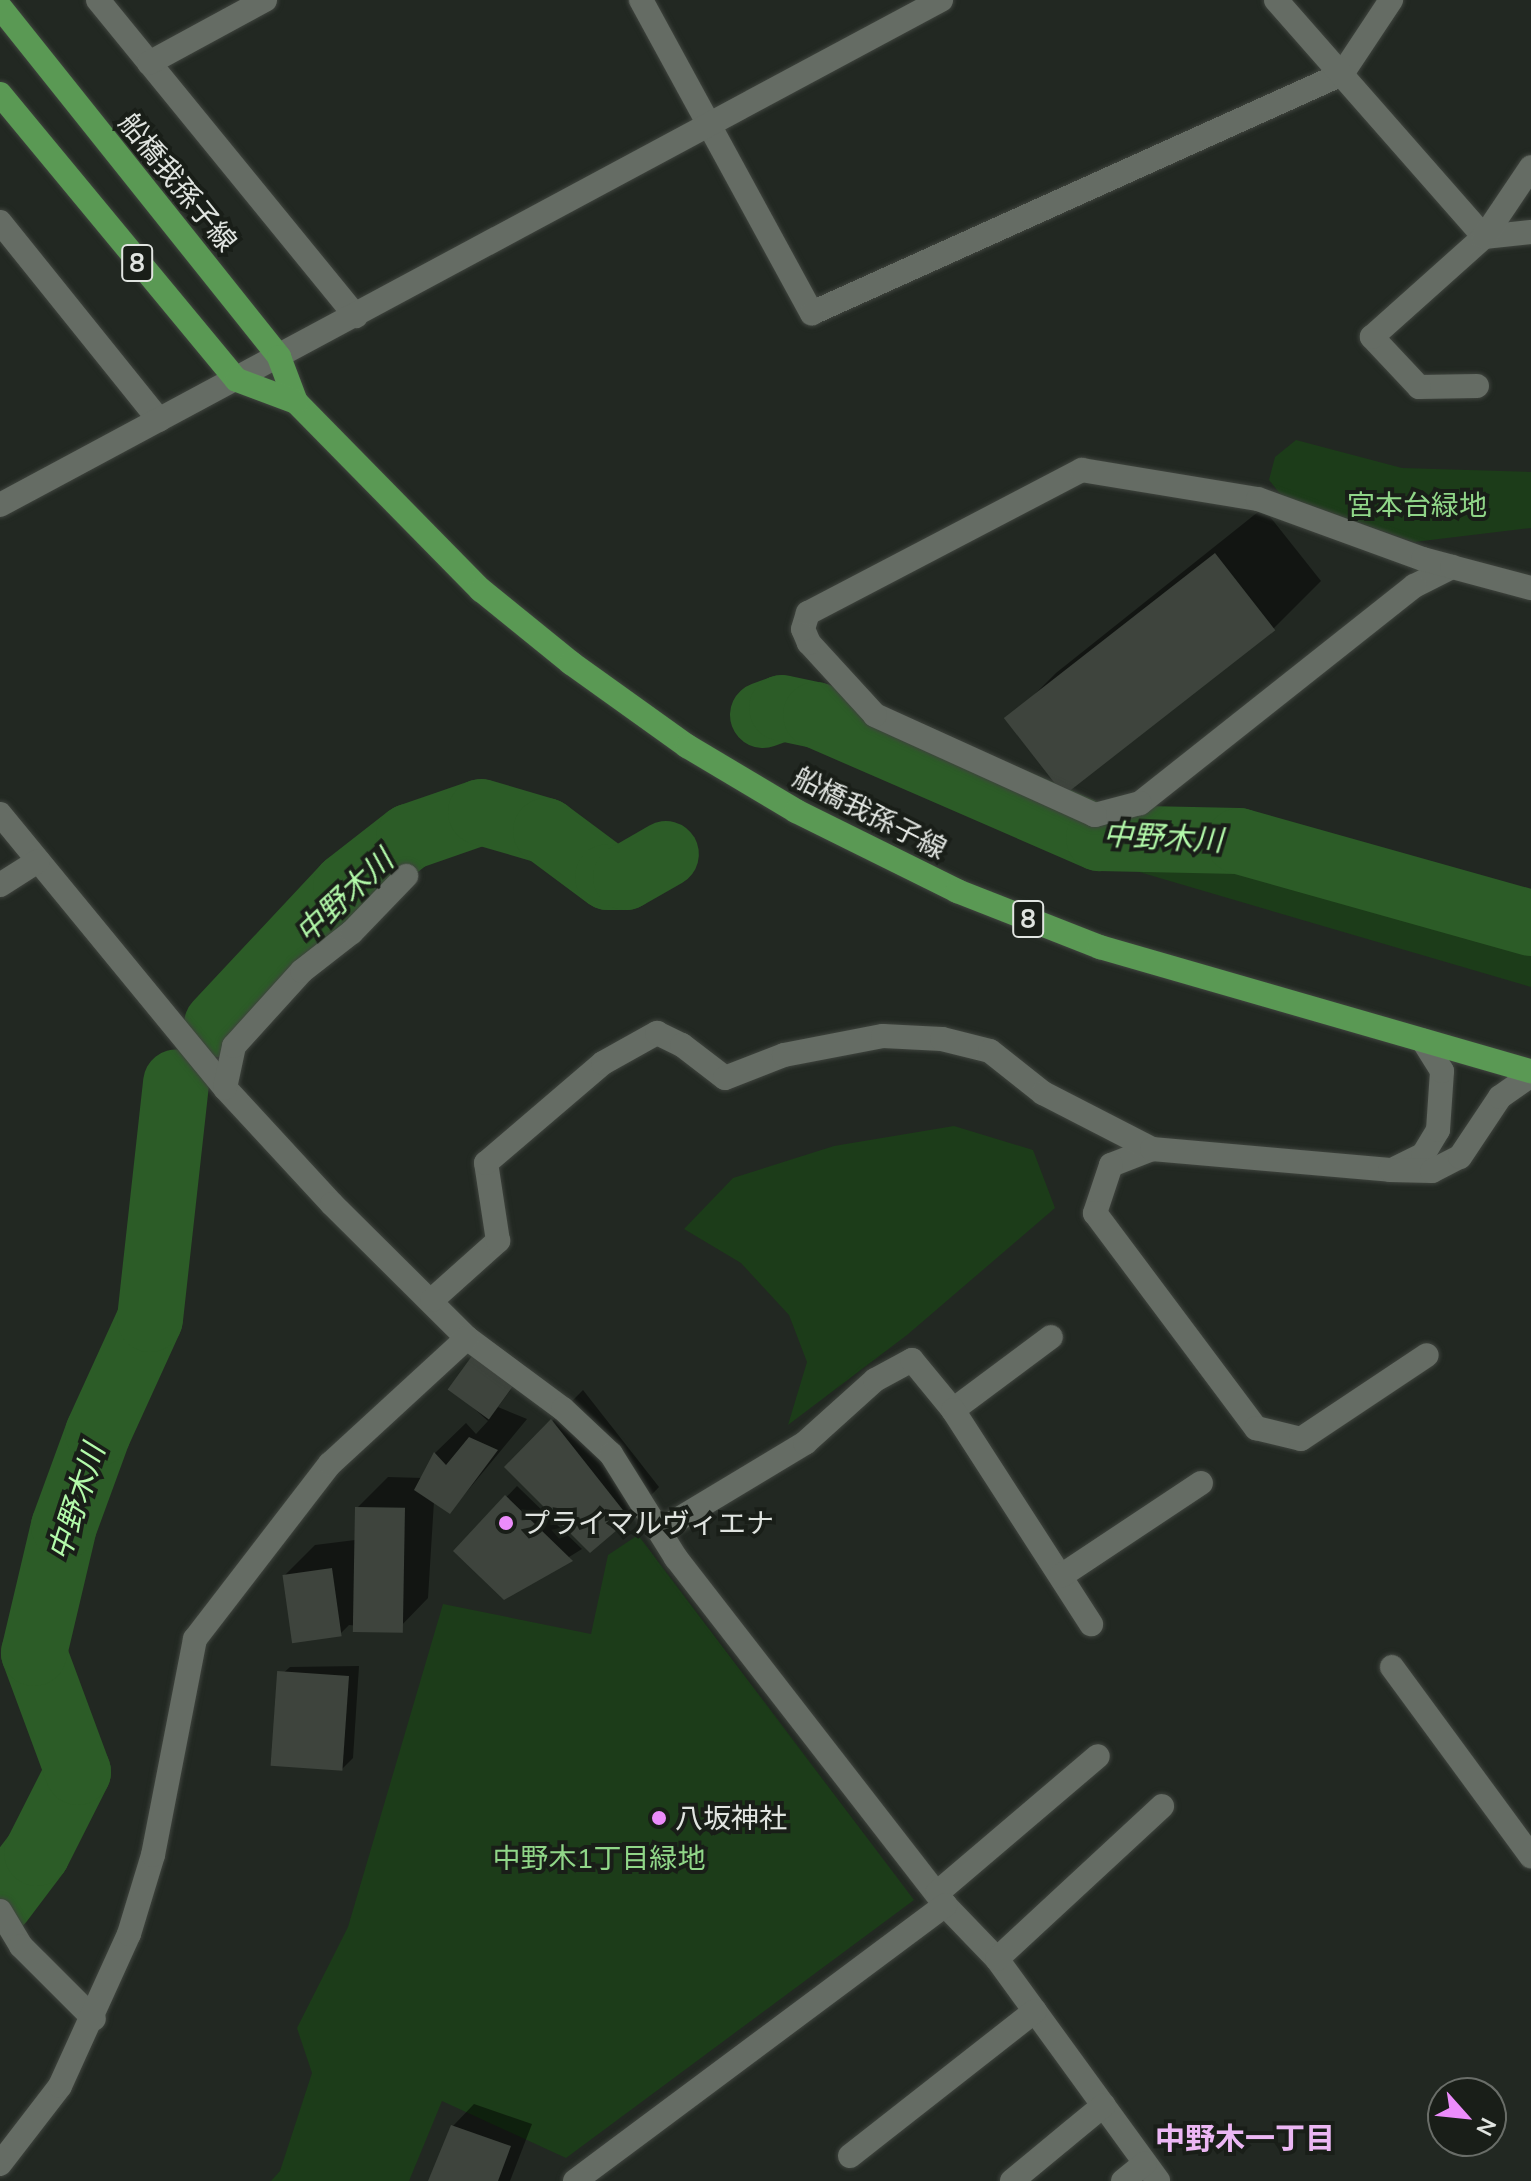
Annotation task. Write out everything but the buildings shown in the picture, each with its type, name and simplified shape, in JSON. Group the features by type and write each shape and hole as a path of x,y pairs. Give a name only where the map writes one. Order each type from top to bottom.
{"main road":[{"name":"船橋我孫子線","path":"0,7 279,357 296,402 493,600 571,663 687,746 796,811 957,891 1100,947 1531,1073"},
{"name":"船橋我孫子線","path":"0,94 237,380 296,402"}],"street":[{"path":"98,0 356,316"},
{"path":"149,63 265,0"},
{"path":"641,0 812,313 1342,74 1391,0"},
{"path":"0,505 356,316 706,123 941,0"},
{"path":"1276,0 1484,237"},
{"path":"1477,386 1419,387 1372,337 1484,237 1531,167"},
{"path":"0,222 159,420"},
{"path":"1484,237 1531,232"},
{"path":"1452,567 1414,586 1140,803 1095,815 875,715 809,643 803,629 808,613 1082,470 1258,499 1452,567 1531,588"},
{"path":"0,814 225,1088 332,1204 467,1338 563,1409 611,1454 662,1529 676,1558 941,1899 997,1959 1151,2172 1123,2181"},
{"path":"0,885 38,861"},
{"path":"225,1088 234,1046 302,971 352,932 406,876"},
{"path":"432,1300 498,1241 486,1163 603,1063 657,1033 682,1045 725,1078 784,1055 883,1036 942,1039 990,1051 1043,1093 1152,1149 1390,1170 1432,1171 1460,1157 1500,1097 1531,1073"},
{"path":"1390,1170 1423,1155 1438,1130 1442,1071 1423,1040"},
{"path":"1152,1149 1111,1165 1095,1213 1256,1428 1301,1439 1427,1355"},
{"path":"953,1410 1051,1337"},
{"path":"0,2164 60,2086 94,2019 129,1934 153,1855 195,1639 330,1464 467,1338"},
{"path":"662,1529 805,1443 875,1380 912,1360 953,1410 1091,1624"},
{"path":"1061,1576 1201,1483"},
{"path":"1392,1667 1531,1856"},
{"path":"575,2181 941,1899 1098,1756"},
{"path":"997,1959 1162,1806"},
{"path":"2,1915 21,1946 94,2019"},
{"path":"850,2156 1035,2011"},
{"path":"1012,2181 1104,2105"}],"green space":[{"name":"宮本台緑地","path":"1296,440 1402,468 1531,472 1531,528 1414,542 1281,495 1269,480 1275,457"},
{"path":"1202,859 1531,952 1531,987 1112,864"},
{"path":"954,1126 1033,1150 1055,1208 907,1335 788,1425 807,1362 789,1315 741,1263 684,1229 733,1178 834,1146"},
{"name":"中野木1丁目緑地","path":"638,1535 914,1900 566,2158 442,2101 409,2181 271,2181 280,2171 312,2073 297,2028 348,1927 443,1604 591,1634 608,1555"}],"waterway":[{"name":"中野木川","path":"763,715 782,708 816,715 1099,838 1239,841 1531,923"},
{"name":"中野木川","path":"217,1024 346,886 409,837 481,812 546,831 608,877 626,877 666,854"},
{"name":"中野木川","path":"0,1902 37,1853 78,1772 34,1653 64,1526 98,1433 150,1319 176,1082"}],"place":[{"name":"プライマルヴィエナ","path":"506,1523"},
{"name":"八坂神社","path":"659,1818"}],"district":[{"name":"中野木一丁目","path":"1245,2138"}]}
